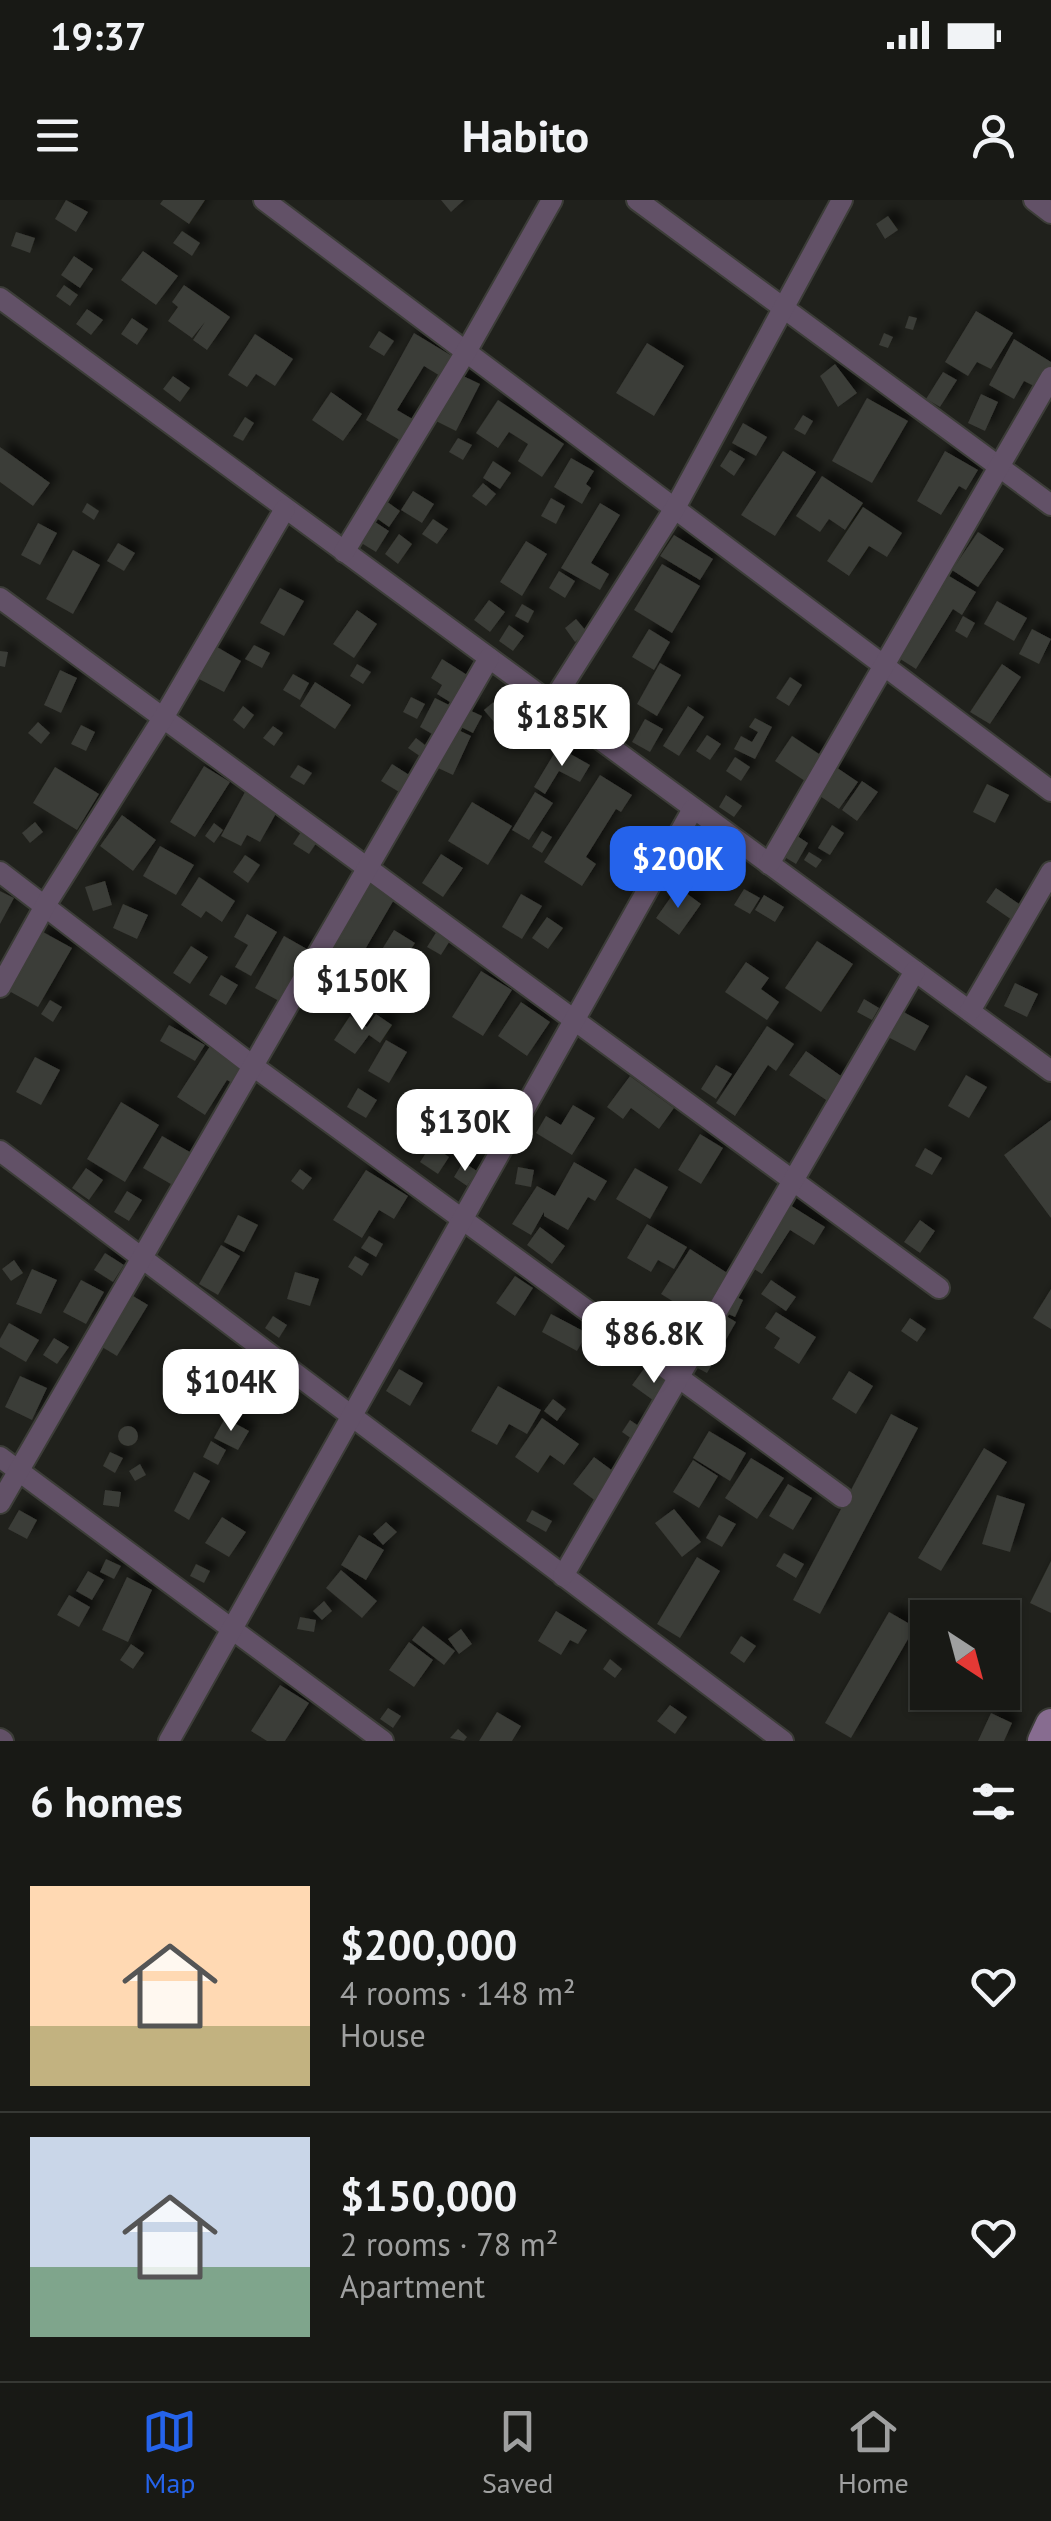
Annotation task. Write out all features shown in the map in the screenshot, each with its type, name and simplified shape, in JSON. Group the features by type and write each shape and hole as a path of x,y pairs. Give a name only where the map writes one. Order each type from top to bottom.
{"main road":[{"path":"1043,1741 1051,1724"}],"street":[{"path":"264,200 1051,791"},
{"path":"344,552 468,350 552,200"},
{"path":"637,200 1051,505"},
{"path":"551,704 675,508 842,200"},
{"path":"1034,200 1051,213"},
{"path":"0,298 1051,1071"},
{"path":"768,864 1051,378"},
{"path":"0,987 46,904 163,718 286,508"},
{"path":"0,598 939,1288"},
{"path":"0,1503 489,658"},
{"path":"169,1741 694,809"},
{"path":"0,872 253,1066 842,1496"},
{"path":"970,1011 1051,872"},
{"path":"562,1576 914,972"},
{"path":"0,1152 783,1741"},
{"path":"0,1457 383,1741"}],"building":[{"path":"66,200 88,212 76,232 55,219"},
{"path":"163,200 205,200 189,224 160,204"},
{"path":"441,200 464,200 451,212"},
{"path":"888,216 898,230 885,239 876,224"},
{"path":"182,231 200,243 192,256 173,243"},
{"path":"16,232 35,238 30,253 11,246"},
{"path":"143,251 178,276 156,305 121,280"},
{"path":"74,256 93,269 80,288 61,275"},
{"path":"64,285 78,295 70,306 56,296"},
{"path":"184,285 230,317 207,350 193,340 205,322 192,338 168,321 178,307 172,302"},
{"path":"87,309 103,320 91,335 76,324"},
{"path":"976,311 1013,333 991,369 977,362 968,376 945,362"},
{"path":"909,316 917,318 913,330 905,328"},
{"path":"132,318 148,329 137,345 121,334"},
{"path":"379,331 394,341 384,356 369,347"},
{"path":"414,333 457,359 445,379 424,366 397,410 416,421 403,442 366,420"},
{"path":"884,333 893,337 888,348 879,345"},
{"path":"255,334 293,359 275,386 256,374 247,387 228,375"},
{"path":"1014,339 1051,362 1051,378 1044,391 1024,381 1014,399 989,385"},
{"path":"647,343 684,366 654,416 616,393"},
{"path":"835,364 857,393 838,407 820,376"},
{"path":"943,372 957,380 940,407 926,399"},
{"path":"457,373 480,384 456,431 434,420"},
{"path":"173,376 190,388 180,402 163,389"},
{"path":"331,392 362,414 343,441 312,420"},
{"path":"981,394 998,402 985,431 968,423"},
{"path":"867,398 908,421 872,483 832,461"},
{"path":"498,400 564,444 542,477 518,461 528,444 509,432 498,448 476,433"},
{"path":"803,415 813,421 805,435 794,429"},
{"path":"245,417 254,423 243,441 233,436"},
{"path":"743,423 767,437 756,456 732,443"},
{"path":"458,438 472,445 463,460 449,452"},
{"path":"0,447 50,483 33,506 0,482"},
{"path":"730,450 745,459 734,476 720,466"},
{"path":"783,451 816,472 775,536 741,515"},
{"path":"945,451 978,470 966,490 959,486 941,515 917,501"},
{"path":"571,458 594,471 586,484 591,488 582,504 554,487"},
{"path":"493,461 511,473 500,489 483,478"},
{"path":"822,476 863,503 845,530 829,519 820,532 796,516"},
{"path":"483,483 496,494 486,506 472,496"},
{"path":"413,491 434,504 422,523 401,510"},
{"path":"551,498 565,506 556,524 541,516"},
{"path":"386,501 400,511 389,527 375,517"},
{"path":"87,503 99,511 94,520 82,512"},
{"path":"600,503 620,515 591,563 609,574 600,590 561,568"},
{"path":"863,507 902,533 887,557 869,546 849,576 827,561"},
{"path":"433,519 448,529 437,544 422,534"},
{"path":"372,520 389,531 376,552 358,541"},
{"path":"38,523 57,533 40,565 21,555"},
{"path":"978,532 1004,549 978,587 952,570"},
{"path":"399,534 412,544 398,564 385,554"},
{"path":"674,535 713,559 700,580 660,556"},
{"path":"526,541 547,554 522,596 500,582"},
{"path":"118,543 135,553 124,571 107,561"},
{"path":"73,550 100,565 73,614 46,599"},
{"path":"662,564 700,586 672,633 634,610"},
{"path":"559,571 575,581 565,598 549,588"},
{"path":"944,573 976,592 962,615 953,609 916,669 894,655"},
{"path":"280,588 304,601 284,636 260,623"},
{"path":"489,600 505,612 490,632 474,620"},
{"path":"997,601 1027,618 1014,641 984,624"},
{"path":"522,604 534,611 528,623 515,616"},
{"path":"357,610 377,624 354,658 333,644"},
{"path":"963,616 975,623 967,638 955,631"},
{"path":"576,619 587,632 575,642 565,628"},
{"path":"509,625 524,636 513,651 499,641"},
{"path":"649,629 670,642 654,670 632,657"},
{"path":"1032,629 1051,639 1039,664 1019,654"},
{"path":"254,645 270,653 262,668 245,659"},
{"path":"217,647 241,661 224,692 199,679"},
{"path":"0,651 8,652 5,667 0,666"},
{"path":"442,659 475,680 458,707 437,694 442,685 431,678"},
{"path":"660,663 681,675 657,716 637,704"},
{"path":"357,664 371,672 363,684 350,676"},
{"path":"1002,664 1021,677 990,724 970,712"},
{"path":"60,670 77,678 61,713 44,705"},
{"path":"293,674 309,683 300,700 283,690"},
{"path":"790,677 802,685 789,706 776,698"},
{"path":"315,682 351,705 335,729 300,706"},
{"path":"411,697 425,704 417,719 403,712"},
{"path":"435,698 457,709 441,739 420,727"},
{"path":"496,700 506,712 494,722 484,710"},
{"path":"243,706 254,715 244,729 233,720"},
{"path":"688,706 704,717 679,756 663,746"},
{"path":"465,708 482,716 473,733 457,725"},
{"path":"755,718 772,727 755,759 734,749 741,736 752,742 758,732 749,727"},
{"path":"645,719 663,729 650,752 632,742"},
{"path":"38,722 50,733 41,744 28,733"},
{"path":"81,725 95,732 86,751 71,744"},
{"path":"273,726 283,733 274,746 263,738"},
{"path":"456,729 471,736 453,775 438,768"},
{"path":"707,735 721,744 710,760 696,751"},
{"path":"792,736 828,760 811,785 775,761"},
{"path":"416,738 434,752 427,761 408,748"},
{"path":"558,747 590,765 580,782 559,771 545,794 534,787"},
{"path":"735,757 750,767 741,781 726,771"},
{"path":"392,764 414,778 404,795 381,781"},
{"path":"298,765 312,773 304,785 290,777"},
{"path":"833,765 858,782 839,809 814,792"},
{"path":"204,766 230,782 195,837 170,822"},
{"path":"55,767 99,794 77,830 33,803"},
{"path":"600,775 632,795 621,812 616,809 586,857 596,864 582,886 544,862"},
{"path":"862,781 878,792 857,821 842,810"},
{"path":"987,784 1009,795 995,823 973,812"},
{"path":"245,792 278,810 260,842 247,835 241,846 221,836"},
{"path":"535,792 553,803 529,840 512,830"},
{"path":"726,795 742,806 734,817 719,807"},
{"path":"472,802 512,826 488,865 448,841"},
{"path":"122,815 156,840 133,871 100,846"},
{"path":"35,822 43,832 30,843 22,833"},
{"path":"214,823 223,830 214,843 205,836"},
{"path":"832,825 844,833 830,855 818,848"},
{"path":"303,829 319,839 309,854 293,844"},
{"path":"542,831 552,837 542,853 532,847"},
{"path":"791,832 808,843 796,864 778,853"},
{"path":"160,846 194,865 176,895 143,876"},
{"path":"809,852 822,860 816,868 804,860"},
{"path":"441,854 463,868 443,897 422,883"},
{"path":"245,855 260,865 248,883 233,872"},
{"path":"698,873 710,879 706,888 694,881"},
{"path":"199,877 235,901 222,922 206,911 201,918 181,905"},
{"path":"105,881 112,905 93,911 85,887"},
{"path":"371,884 395,898 356,965 364,970 352,991 319,972"},
{"path":"678,887 701,904 679,935 656,918"},
{"path":"996,888 1022,906 1012,920 986,902"},
{"path":"744,889 760,898 750,914 734,905"},
{"path":"0,891 14,898 0,924"},
{"path":"521,894 542,906 522,939 502,927"},
{"path":"764,895 784,907 775,922 755,910"},
{"path":"123,904 148,915 137,939 113,928"},
{"path":"247,914 277,932 251,976 235,967 248,945 234,937"},
{"path":"547,917 563,928 548,949 532,938"},
{"path":"394,930 415,943 401,964 381,951"},
{"path":"437,931 451,939 441,955 427,947"},
{"path":"43,932 72,948 38,1007 9,991"},
{"path":"284,936 321,957 292,1008 255,988"},
{"path":"817,941 853,964 821,1012 785,988"},
{"path":"191,946 208,957 190,984 173,973"},
{"path":"746,962 769,978 761,989 779,1002 767,1020 725,992"},
{"path":"400,970 419,980 404,1011 384,1002"},
{"path":"481,971 512,990 483,1036 452,1017"},
{"path":"221,975 238,985 226,1005 209,995"},
{"path":"1015,983 1038,994 1027,1017 1004,1006"},
{"path":"864,999 879,1008 872,1020 857,1012"},
{"path":"50,1000 62,1007 53,1022 41,1014"},
{"path":"521,1002 550,1022 527,1056 498,1036"},
{"path":"900,1010 929,1026 915,1051 886,1036"},
{"path":"376,1014 392,1025 380,1043 369,1035 355,1054 334,1040 350,1016 367,1027"},
{"path":"169,1025 205,1045 195,1061 160,1041"},
{"path":"767,1026 794,1044 776,1071 768,1065 735,1116 716,1103"},
{"path":"386,1040 407,1052 389,1083 368,1071"},
{"path":"212,1043 247,1065 235,1085 227,1080 205,1115 177,1097"},
{"path":"806,1051 848,1081 832,1104 789,1075"},
{"path":"35,1057 60,1070 41,1105 16,1092"},
{"path":"716,1065 732,1074 716,1099 701,1089"},
{"path":"966,1075 987,1087 969,1118 948,1106"},
{"path":"630,1076 674,1108 659,1129 631,1108 623,1119 607,1107"},
{"path":"358,1088 377,1100 366,1118 347,1107"},
{"path":"484,1091 508,1113 492,1130 468,1107"},
{"path":"121,1102 159,1125 125,1182 87,1159"},
{"path":"573,1105 595,1118 572,1155 536,1133 546,1116 561,1125"},
{"path":"1051,1120 1051,1218 1004,1155"},
{"path":"700,1134 723,1148 701,1184 678,1170"},
{"path":"162,1136 202,1159 183,1191 143,1168"},
{"path":"431,1145 449,1157 438,1174 420,1162"},
{"path":"925,1148 942,1158 932,1175 915,1166"},
{"path":"463,1162 477,1171 467,1186 454,1177"},
{"path":"574,1162 607,1181 595,1201 588,1197 568,1230 544,1216 544,1212 531,1235 512,1224 537,1186 555,1196"},
{"path":"518,1167 534,1170 531,1187 515,1184"},
{"path":"86,1168 103,1180 89,1200 72,1188"},
{"path":"635,1168 668,1187 650,1219 616,1199"},
{"path":"300,1169 312,1178 303,1190 291,1181"},
{"path":"366,1170 408,1196 394,1219 379,1210 362,1238 333,1220"},
{"path":"127,1191 142,1200 129,1221 114,1212"},
{"path":"782,1200 825,1227 814,1245 790,1230 762,1274 743,1262"},
{"path":"238,1215 258,1225 244,1252 224,1242"},
{"path":"920,1220 935,1231 920,1253 904,1242"},
{"path":"647,1224 687,1247 674,1269 658,1260 651,1272 627,1258"},
{"path":"540,1227 565,1246 552,1264 527,1245"},
{"path":"369,1236 383,1244 376,1257 361,1248"},
{"path":"221,1245 240,1256 218,1295 199,1284"},
{"path":"690,1249 732,1276 703,1320 661,1294"},
{"path":"105,1253 124,1265 113,1282 94,1270"},
{"path":"355,1256 369,1264 362,1276 348,1267"},
{"path":"14,1260 23,1273 11,1281 2,1269"},
{"path":"32,1269 57,1280 41,1314 16,1304"},
{"path":"295,1272 319,1279 310,1306 287,1299"},
{"path":"515,1276 533,1288 515,1316 496,1303"},
{"path":"81,1280 104,1292 86,1324 63,1312"},
{"path":"771,1280 796,1297 786,1311 761,1294"},
{"path":"1051,1289 1051,1329 1033,1318"},
{"path":"725,1292 743,1300 735,1317 717,1309"},
{"path":"133,1296 148,1305 117,1356 102,1347"},
{"path":"716,1310 736,1322 707,1373 686,1362"},
{"path":"776,1312 816,1337 799,1364 774,1348 780,1338 765,1328"},
{"path":"551,1314 587,1333 577,1351 542,1332"},
{"path":"273,1316 287,1325 279,1338 265,1328"},
{"path":"910,1318 926,1329 917,1342 901,1331"},
{"path":"9,1323 39,1340 26,1362 0,1347"},
{"path":"54,1338 69,1347 57,1364 43,1355"},
{"path":"646,1366 675,1386 661,1406 632,1385"},
{"path":"399,1369 423,1383 410,1406 386,1391"},
{"path":"849,1371 873,1386 856,1414 832,1399"},
{"path":"258,1375 276,1385 266,1404 248,1394"},
{"path":"20,1376 47,1388 32,1420 5,1407"},
{"path":"498,1386 541,1410 527,1434 509,1424 497,1445 471,1431"},
{"path":"553,1399 566,1409 557,1421 544,1411"},
{"path":"891,1414 918,1428 820,1614 793,1600"},
{"path":"225,1418 249,1431 238,1450 214,1438"},
{"path":"542,1418 579,1444 564,1465 550,1455 538,1473 515,1457"},
{"path":"630,1420 640,1427 632,1439 622,1432"},
{"path":"128,1426 138,1436 128,1446 118,1436"},
{"path":"709,1431 746,1453 730,1481 693,1458"},
{"path":"211,1441 226,1450 218,1465 203,1457"},
{"path":"984,1448 1007,1462 941,1571 918,1558"},
{"path":"110,1452 123,1458 115,1473 103,1466"},
{"path":"594,1457 621,1477 601,1505 573,1484"},
{"path":"751,1458 784,1478 757,1519 725,1498"},
{"path":"693,1460 718,1476 699,1508 673,1492"},
{"path":"140,1464 146,1475 135,1481 129,1471"},
{"path":"194,1472 210,1481 189,1520 174,1511"},
{"path":"788,1484 812,1498 793,1530 769,1516"},
{"path":"105,1490 121,1492 119,1507 103,1505"},
{"path":"997,1495 1025,1504 1010,1552 982,1544"},
{"path":"674,1509 701,1542 682,1557 655,1523"},
{"path":"19,1510 37,1520 27,1539 8,1529"},
{"path":"532,1510 552,1521 546,1532 526,1521"},
{"path":"719,1515 736,1524 722,1547 706,1538"},
{"path":"222,1517 246,1532 229,1557 205,1543"},
{"path":"386,1522 397,1532 383,1545 373,1534"},
{"path":"359,1535 384,1550 366,1580 341,1565"},
{"path":"784,1553 804,1564 796,1578 776,1566"},
{"path":"697,1557 720,1571 680,1638 657,1624"},
{"path":"106,1559 121,1566 114,1579 100,1572"},
{"path":"1051,1561 1051,1613 1030,1603"},
{"path":"196,1564 210,1571 204,1583 190,1576"},
{"path":"341,1570 377,1601 362,1618 326,1588"},
{"path":"88,1571 104,1580 92,1600 76,1591"},
{"path":"127,1577 152,1590 128,1642 102,1630"},
{"path":"69,1595 90,1607 79,1627 57,1615"},
{"path":"324,1601 332,1611 322,1620 313,1611"},
{"path":"556,1611 587,1630 578,1644 570,1640 561,1655 538,1641"},
{"path":"889,1612 910,1624 910,1636 851,1738 825,1723"},
{"path":"300,1617 316,1620 314,1632 297,1629"},
{"path":"423,1626 455,1651 444,1665 412,1640"},
{"path":"461,1629 472,1644 459,1654 448,1639"},
{"path":"741,1636 756,1646 744,1663 730,1653"},
{"path":"409,1642 433,1660 414,1687 389,1670"},
{"path":"131,1644 144,1653 133,1669 120,1660"},
{"path":"610,1659 622,1669 615,1678 603,1669"},
{"path":"280,1685 309,1703 285,1741 267,1741 251,1731"},
{"path":"670,1705 687,1717 675,1734 657,1721"},
{"path":"388,1708 401,1716 393,1728 380,1719"},
{"path":"497,1712 521,1726 512,1741 479,1741"},
{"path":"991,1713 1012,1723 1004,1741 978,1741"},
{"path":"458,1729 467,1737 464,1741 450,1738"}]}
